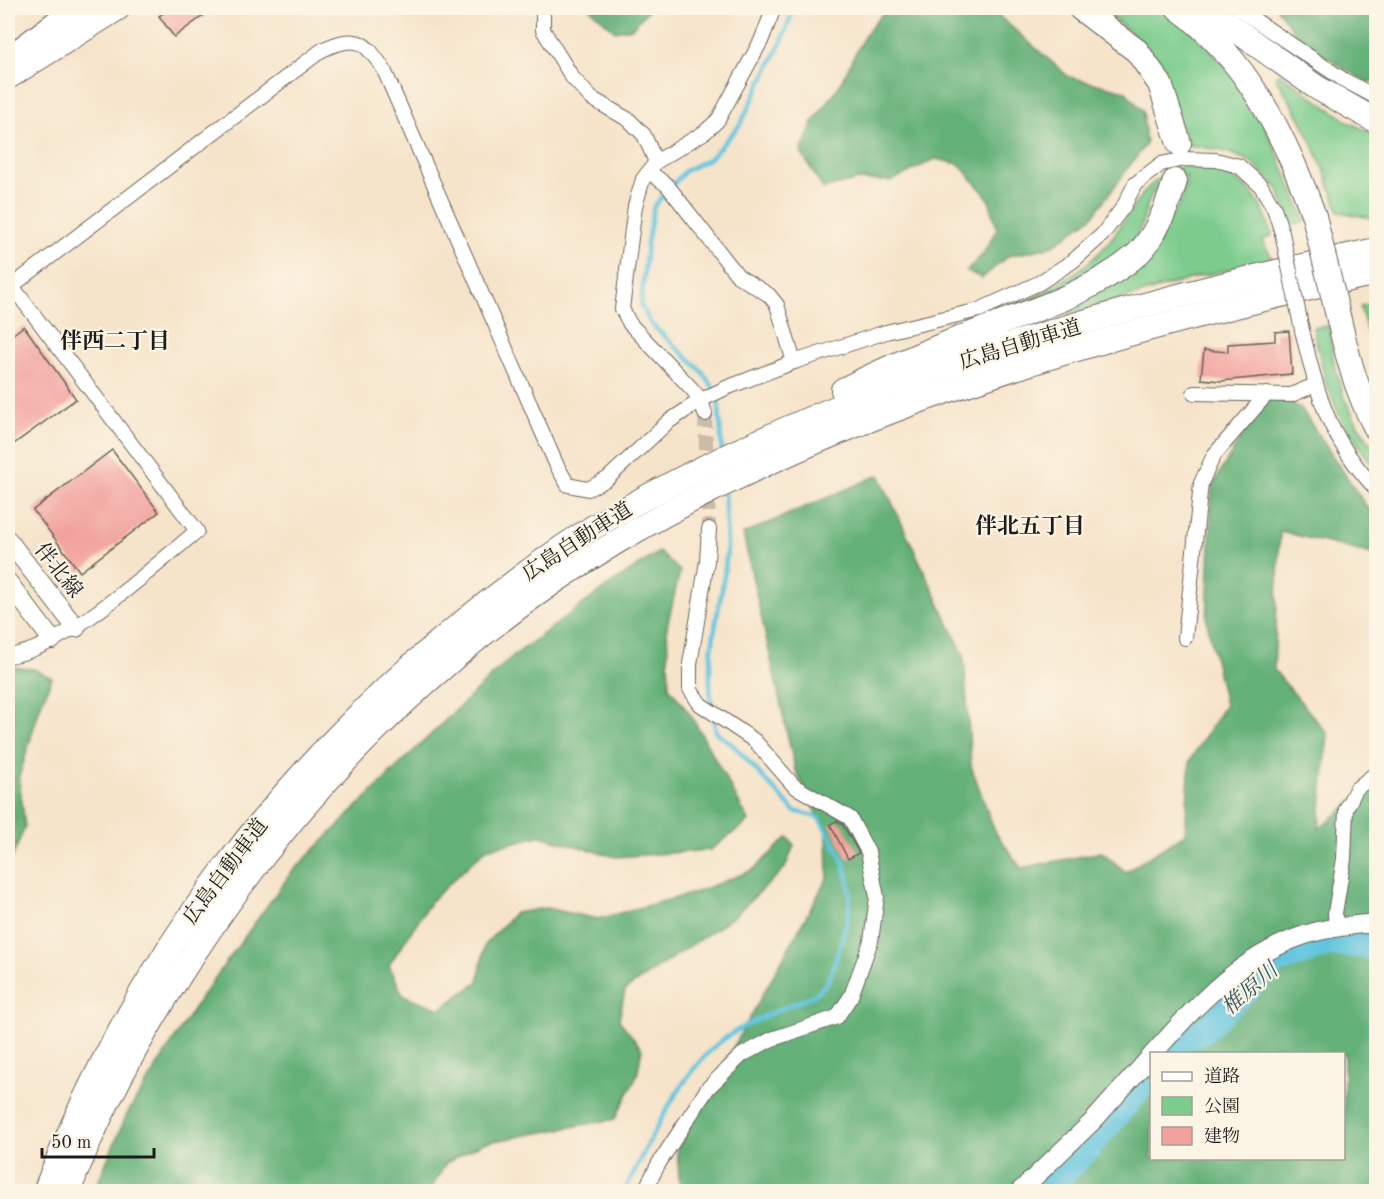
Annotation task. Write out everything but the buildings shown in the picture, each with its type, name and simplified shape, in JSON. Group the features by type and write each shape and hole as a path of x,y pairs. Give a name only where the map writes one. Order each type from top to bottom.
{"highway":[{"path":"8,59 76,8"},
{"path":"8,77 118,8"},
{"path":"1080,8 1137,51 1160,84 1171,112 1179,143"},
{"path":"1178,8 1224,51 1271,115 1321,214"},
{"path":"1203,8 1257,72 1287,119 1307,157 1346,318 1377,399"},
{"path":"1203,8 1316,87 1377,121"},
{"path":"694,471 854,385 924,352 1058,302 1096,282 1136,256 1166,212 1175,181"},
{"name":"広島自動車道","path":"45,1191 63,1147 114,1040 167,949 230,860 294,782 368,706 441,639 520,577 604,521 694,471 807,421 977,356 1188,294 1377,250"},
{"name":"広島自動車道","path":"68,1191 130,1059 181,970 246,877 334,774 383,723 456,657 535,597 615,542 702,495 794,452 898,409 989,376 1209,313 1377,273"},
{"path":"1209,313 1377,286"},
{"path":"1346,318 1352,374 1363,404 1377,428"}],"street":[{"path":"543,8 543,30 572,76 591,98 629,120 644,135 652,167 738,276 768,295 777,305 794,362"},
{"path":"705,414 701,400 630,324 622,309 634,206 643,180 652,167 705,132 718,120 761,41 774,8"},
{"path":"1237,8 1335,74 1377,97"},
{"path":"8,656 19,654 76,628 197,531 12,286 322,50 341,41 358,41 371,49 384,70 556,466 568,485 588,489 607,479 668,422 701,400 794,362 886,332 978,310 1039,283 1073,261 1102,235 1124,206 1136,184 1161,164 1185,159 1216,160 1239,166 1261,186 1274,208 1282,233 1315,386 1329,423 1353,464 1377,489"},
{"path":"1194,393 1291,394 1315,386"},
{"path":"1185,638 1201,483 1214,455 1267,394"},
{"path":"644,1191 659,1163 708,1088 742,1055 772,1039 837,1017 851,996 871,941 877,897 868,852 850,818 794,786 755,741 700,704 690,688 690,664 707,561 708,529"},
{"name":"伴北線","path":"8,540 76,628"},
{"path":"8,582 52,640"},
{"path":"1336,928 1335,913 1344,859 1346,809 1356,789 1377,773"},
{"path":"1154,1052 1192,1009 1234,970 1266,950 1320,930 1377,925"},
{"path":"1019,1191 1094,1120 1150,1056"}],"green space":[{"path":"589,8 650,8 632,28 615,31"},
{"path":"887,8 997,8 1000,17 1069,77 1125,91 1143,111 1146,144 1092,217 1051,247 1008,256 982,278 967,271 983,254 997,229 989,199 959,164 935,159 892,181 858,180 823,189 801,152 813,122 839,86 865,35"},
{"path":"1101,8 1164,8 1197,35 1230,71 1261,116 1306,221 1292,225 1277,187 1250,161 1224,151 1189,145 1144,44"},
{"path":"1277,8 1376,8 1376,80 1368,83 1301,42"},
{"path":"1279,73 1350,123 1376,135 1376,219 1339,212 1312,142 1275,77"},
{"path":"1184,166 1202,168 1230,177 1251,193 1266,218 1272,235 1262,241 1273,259 1197,277 1069,315 1067,309 1179,206 1187,177 1172,178 1161,183 1154,190 1138,233 1119,257 1105,268 1073,285 1005,310 1080,270 1103,249 1154,182 1167,173"},
{"path":"1376,303 1376,366 1360,306"},
{"path":"1329,326 1334,364 1344,397 1358,425 1376,451 1376,471 1341,419 1326,383 1313,328"},
{"path":"1267,394 1300,407 1368,509 1376,511 1376,555 1280,531 1274,670 1328,734 1319,829 1376,781 1376,1191 680,1191 677,1149 828,877 827,835 795,769 743,534 879,475 964,656 971,766 995,832 1021,868 1102,852 1126,872 1185,834 1190,760 1225,705 1207,622 1212,486"},
{"path":"659,552 680,571 667,626 669,687 692,717 749,821 710,850 616,857 540,836 486,849 431,901 389,965 403,995 440,1009 478,982 485,944 515,913 546,908 598,919 694,893 753,870 788,837 794,845 785,868 733,917 625,990 619,1020 642,1049 637,1076 615,1119 483,1143 446,1163 430,1191 94,1191 127,1114 199,1000 291,873 508,660 606,587"},
{"path":"8,667 34,669 52,678 41,704 19,777 25,827 8,867"}],"waterway":[{"path":"722,451 718,395 702,371 651,324 641,305 647,243 654,206 685,171 710,158 740,125 781,43 794,8"},
{"path":"712,708 710,667 727,548 724,493"},
{"path":"624,1192 666,1111 705,1055 741,1029 814,995 824,986 834,965 848,913 850,897 845,867 830,835 818,817 794,811 733,745 716,732 713,716"},
{"name":"椎原川","path":"1171,1052 1179,1041 1203,1030 1274,962 1330,943 1376,945"},
{"name":"椎原川","path":"1044,1192 1084,1152 1150,1075"}],"tunnel":[{"path":"705,414 709,529"}],"district":[{"name":"伴西二丁目","path":"115,340"},
{"name":"伴北五丁目","path":"1030,525"}]}
